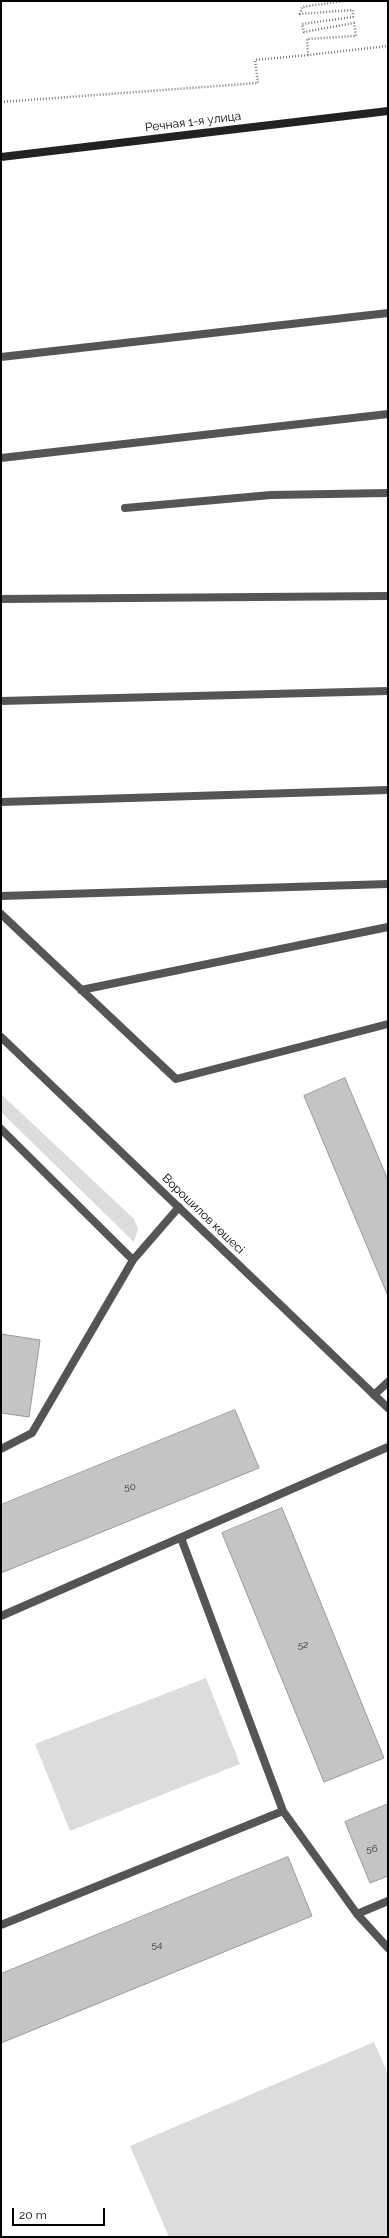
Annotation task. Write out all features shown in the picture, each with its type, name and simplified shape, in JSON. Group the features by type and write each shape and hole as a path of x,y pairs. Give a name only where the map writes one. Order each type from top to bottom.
{"main road":[{"name":"Речная 1-я улица","path":"1,157 388,111"}],"street":[{"path":"1,357 388,313"},
{"path":"1,458 388,414"},
{"path":"125,508 271,495 388,493"},
{"path":"1,598 388,596"},
{"path":"1,701 388,691"},
{"path":"1,802 388,790"},
{"path":"1,896 388,884"},
{"path":"1,914 176,1079 388,1024"},
{"path":"82,990 388,927"},
{"name":"Ворошилов көшесі","path":"1,1037 388,1408"},
{"path":"1,1129 133,1260"},
{"path":"1,1449 32,1433 133,1260 179,1206"},
{"path":"374,1395 388,1382"},
{"path":"1,1616 388,1447"},
{"path":"181,1538 282,1811 357,1914 388,1948"},
{"path":"1,1925 282,1811"},
{"path":"357,1914 388,1901"}],"path":[{"path":"308,55 307,39 356,36 354,23 304,32 302,24 353,17 353,10 300,14 302,7 343,1"},
{"path":"1,102 258,83 254,60 388,46"}],"shaded area":[{"path":"1,1094 134,1219 138,1229 134,1242 1,1112"},
{"path":"206,1678 240,1764 70,1831 35,1744"},
{"path":"374,2042 388,2074 388,2237 169,2237 130,2146"}],"building":[{"path":"345,1078 388,1180 388,1296 304,1096"},
{"path":"1,1334 40,1340 29,1417 1,1413"},
{"path":"235,1410 259,1468 1,1573 1,1505"},
{"path":"282,1508 384,1758 324,1782 222,1533"},
{"path":"388,1804 388,1876 370,1883 345,1822"},
{"path":"288,1857 312,1916 1,2043 1,1974"}]}
